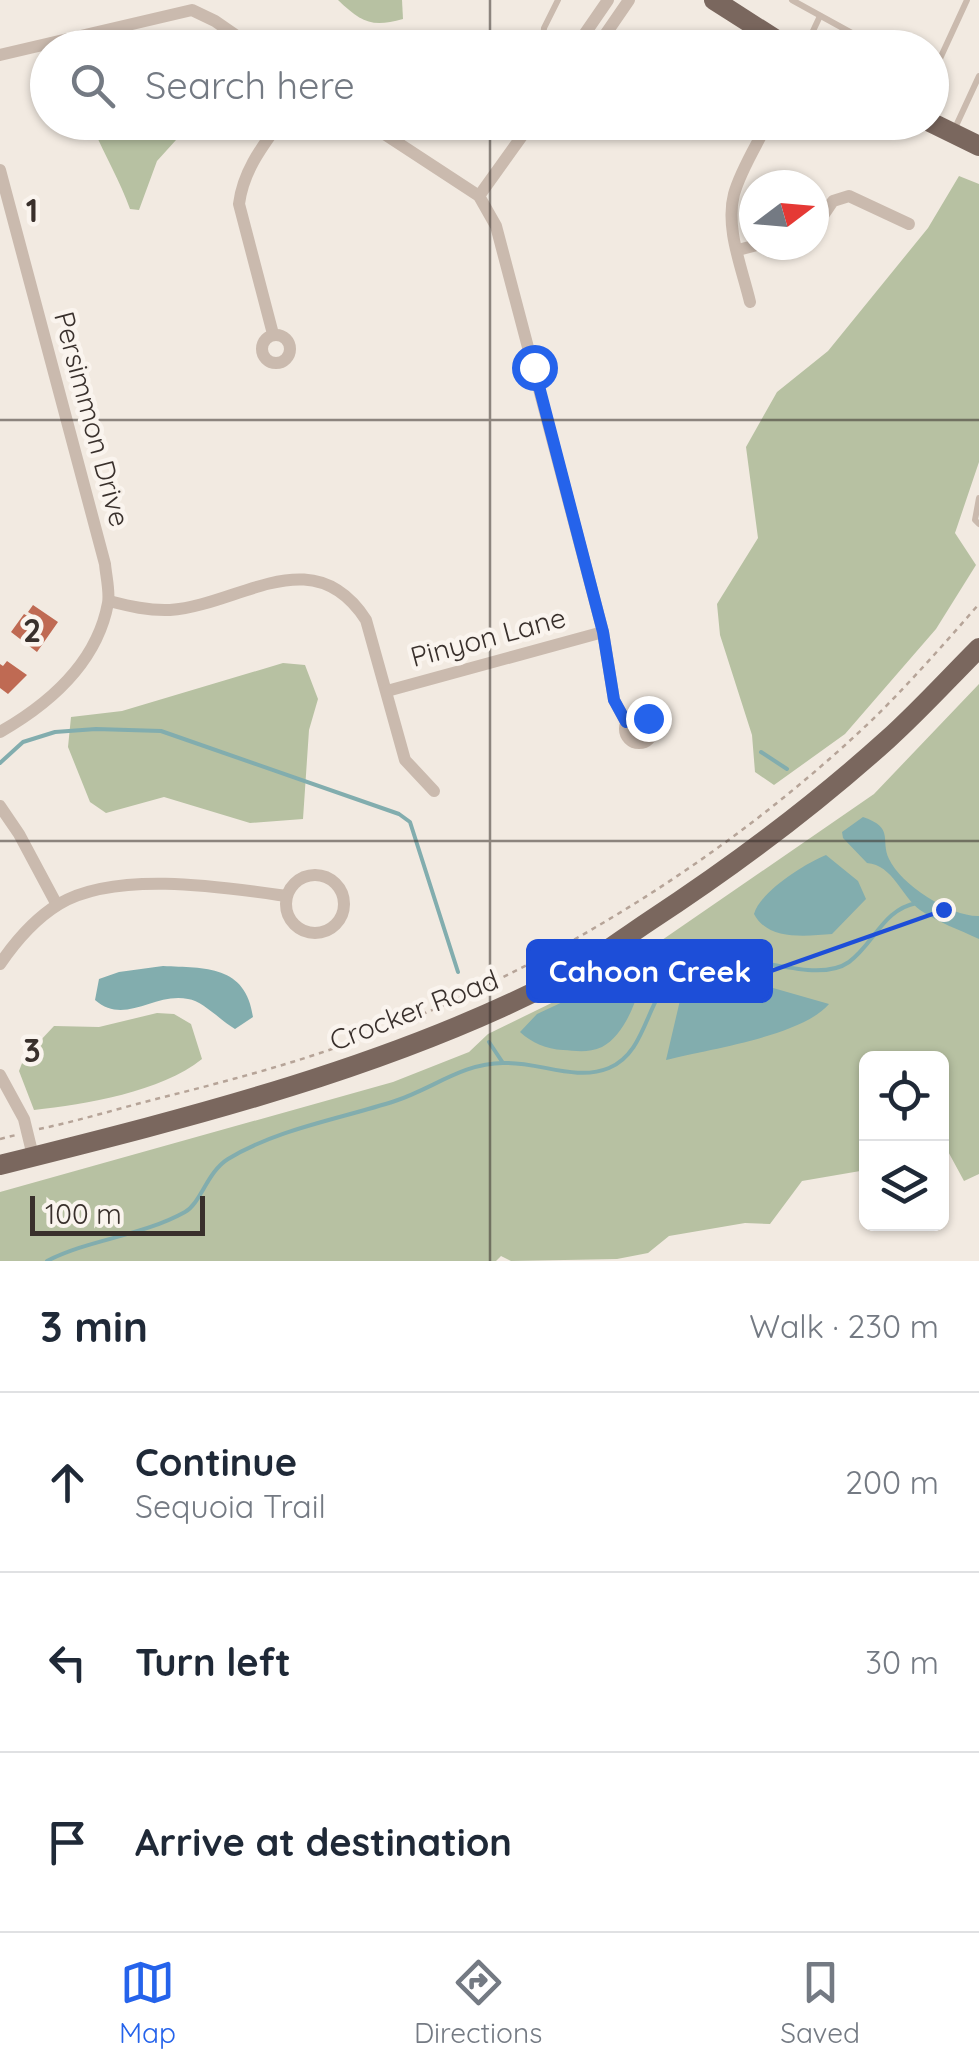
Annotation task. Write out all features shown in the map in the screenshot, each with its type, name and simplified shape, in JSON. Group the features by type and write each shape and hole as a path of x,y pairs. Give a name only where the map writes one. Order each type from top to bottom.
{"main road":[{"path":"714,0 761,30"},
{"path":"949,132 979,146"},
{"name":"Crocker Road","path":"0,1165 356,1064 474,1019 568,975 710,882 847,774 890,738 979,648"}],"street":[{"path":"586,30 608,0"},
{"path":"608,30 629,0"},
{"path":"107,30 192,10 228,30"},
{"path":"0,55 30,48"},
{"path":"267,140 242,185 238,204 273,334"},
{"path":"393,140 479,196 496,226 603,632 614,700 626,722"},
{"path":"479,196 519,140"},
{"path":"750,302 731,216 733,197 760,140"},
{"name":"Persimmon Drive","path":"0,170 105,564 109,601"},
{"path":"829,207 833,201 849,196 909,224"},
{"path":"0,732 55,696 72,676 98,634 109,601 144,609 173,610 282,580 306,580 329,586 354,602 366,620 405,760 434,791"},
{"name":"Pinyon Lane","path":"388,691 603,632"},
{"path":"0,806 57,905"},
{"path":"306,875 326,876 341,890 344,910 341,919 327,931 308,933 300,930 288,915 286,896 290,887 306,875"},
{"path":"0,964 14,944 57,905 79,895 118,888 200,883 286,896"},
{"path":"0,1075 24,1119 33,1156"}],"lane":[{"path":"544,30 558,0"},
{"path":"792,0 845,30"},
{"path":"949,39 967,0"},
{"path":"813,30 820,16"},
{"path":"953,134 979,76"},
{"path":"979,498 975,520 979,524"}],"path":[{"path":"37,1129 252,1074 352,1042 447,1004 558,947 648,894 780,800 874,718 979,604"},
{"path":"0,1139 18,1134"}],"green space":[{"path":"338,0 402,0 403,19 367,21"},
{"path":"99,140 176,140 157,161 139,210 130,209"},
{"path":"959,176 979,184 979,462 955,533 976,565 936,629 845,734 774,785 755,772 752,735 720,635 717,604 758,538 746,447 777,392 828,351 928,228"},
{"path":"283,663 305,665 318,699 309,730 303,819 250,823 164,797 106,813 90,802 68,747 71,717 122,711"},
{"path":"979,684 979,1174 964,1181 949,1153 949,1051 859,1051 859,1171 802,1181 770,1224 745,1223 669,1236 648,1253 617,1259 511,1261 501,1256 496,1261 0,1261 0,1192 393,1082 469,1052 488,1034 617,971 874,794"},
{"path":"157,1013 174,1014 191,1024 202,1059 145,1088 34,1110 19,1071 24,1058 54,1026 99,1027"}],"water":[{"path":"863,817 883,830 889,859 915,889 955,911 979,916 979,939 920,910 884,869 867,863 843,838 842,832"},
{"path":"826,855 858,881 866,899 832,934 788,935 760,923 754,914 765,897 795,872"},
{"path":"644,964 626,1022 602,1047 582,1051 551,1048 520,1032 537,1014"},
{"path":"163,966 208,969 233,979 249,1000 253,1017 235,1029 188,999 117,1010 95,1000 99,979"},
{"path":"715,981 773,988 829,1004 816,1015 777,1033 666,1060 681,996 695,986"}],"building":[{"path":"33,605 58,622 37,652 11,632 24,614 31,618 33,615 28,612"},
{"path":"7,661 27,675 8,694 0,688 0,664 3,666"}],"waterway":[{"path":"0,763 23,742 55,732 161,731 399,814 410,822 458,972"},
{"path":"761,752 787,769"},
{"path":"489,1042 503,1063 583,1073 609,1068 635,1044 660,993 685,965 722,957 799,969 835,968 858,955 896,912 917,903"},
{"path":"47,1261 185,1212 221,1165 267,1140 395,1101 474,1067 503,1063"}],"place":[{"name":"Cahoon Creek","path":"944,910"}],"route":[{"path":"534,367 603,632 614,700 626,722 636,714 648,718"}]}
